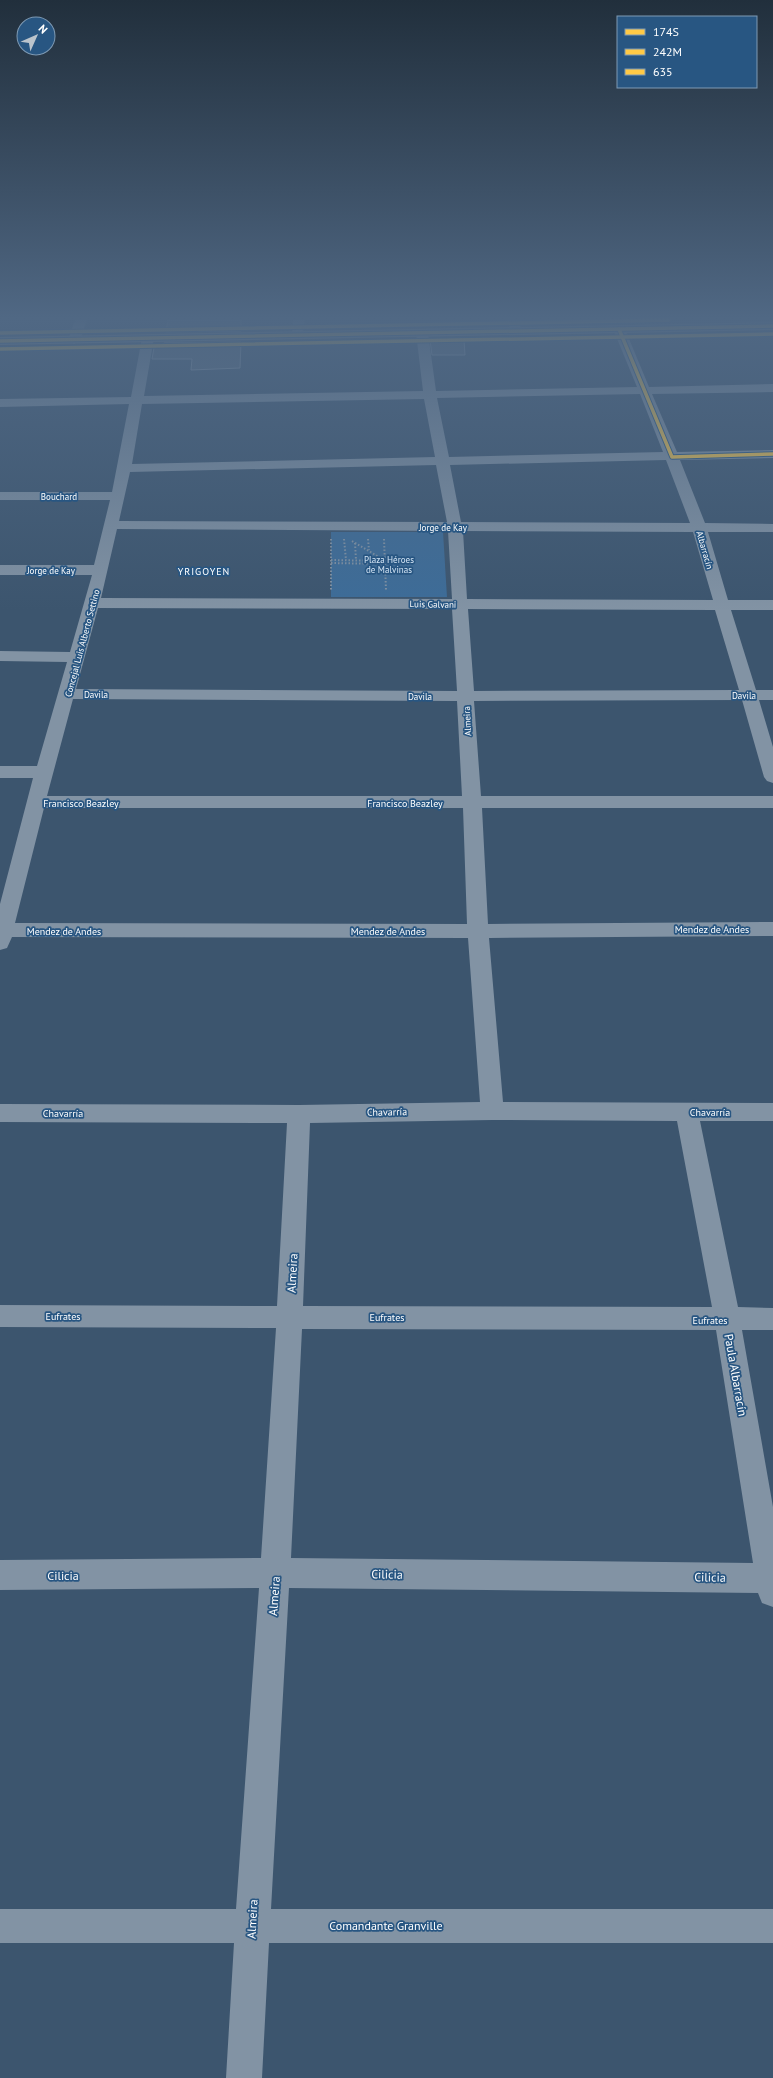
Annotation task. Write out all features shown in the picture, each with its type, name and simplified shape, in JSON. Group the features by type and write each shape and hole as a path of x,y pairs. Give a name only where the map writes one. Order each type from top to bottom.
{"street":[{"name":"Concejal Luis Alberto Settino","path":"3,926 44,772 68,694 93,603 112,525 135,417"},
{"name":"Almeira","path":"434,417 455,527 461,605 478,931 492,1110"},
{"name":"Albarracín","path":"655,417 699,528 773,777"},
{"path":"124,468 442,463 773,454"},
{"name":"Bouchard","path":"0,496 118,496"},
{"name":"Jorge de Kay","path":"112,525 773,528"},
{"name":"Jorge de Kay","path":"0,570 101,570"},
{"name":"Luis Galvani","path":"93,603 773,605"},
{"path":"0,656 77,657"},
{"name":"Davila","path":"68,694 466,696 773,695"},
{"path":"0,772 44,772"},
{"name":"Francisco Beazley","path":"37,802 773,802"},
{"name":"Mendez de Andes","path":"3,926 478,931 773,929"},
{"name":"Chavarría","path":"0,1113 300,1114 492,1110 773,1112"},
{"name":"Paula Albarracín","path":"687,1112 727,1320 772,1582"},
{"name":"Almeira","path":"244,2078 251,1924 275,1573 300,1114"},
{"name":"Eufrates","path":"0,1316 773,1319"},
{"name":"Cilicia","path":"0,1575 275,1573 772,1582"},
{"name":"Comandante Granville","path":"0,1926 251,1924 773,1926"}],"path":[{"path":"331,526 331,603"},
{"path":"354,526 356,560"},
{"path":"383,527 386,604"},
{"path":"346,560 344,536 384,560"},
{"path":"331,560 384,560"},
{"path":"331,563 385,564"}],"green space":[{"name":"Plaza Héroes de Malvinas","path":"331,532 443,532 447,597 331,597"}],"transit line":[{"name":"174S","path":"655,417 672,457 773,454"}],"district":[{"name":"YRIGOYEN","path":"204,571"}]}
